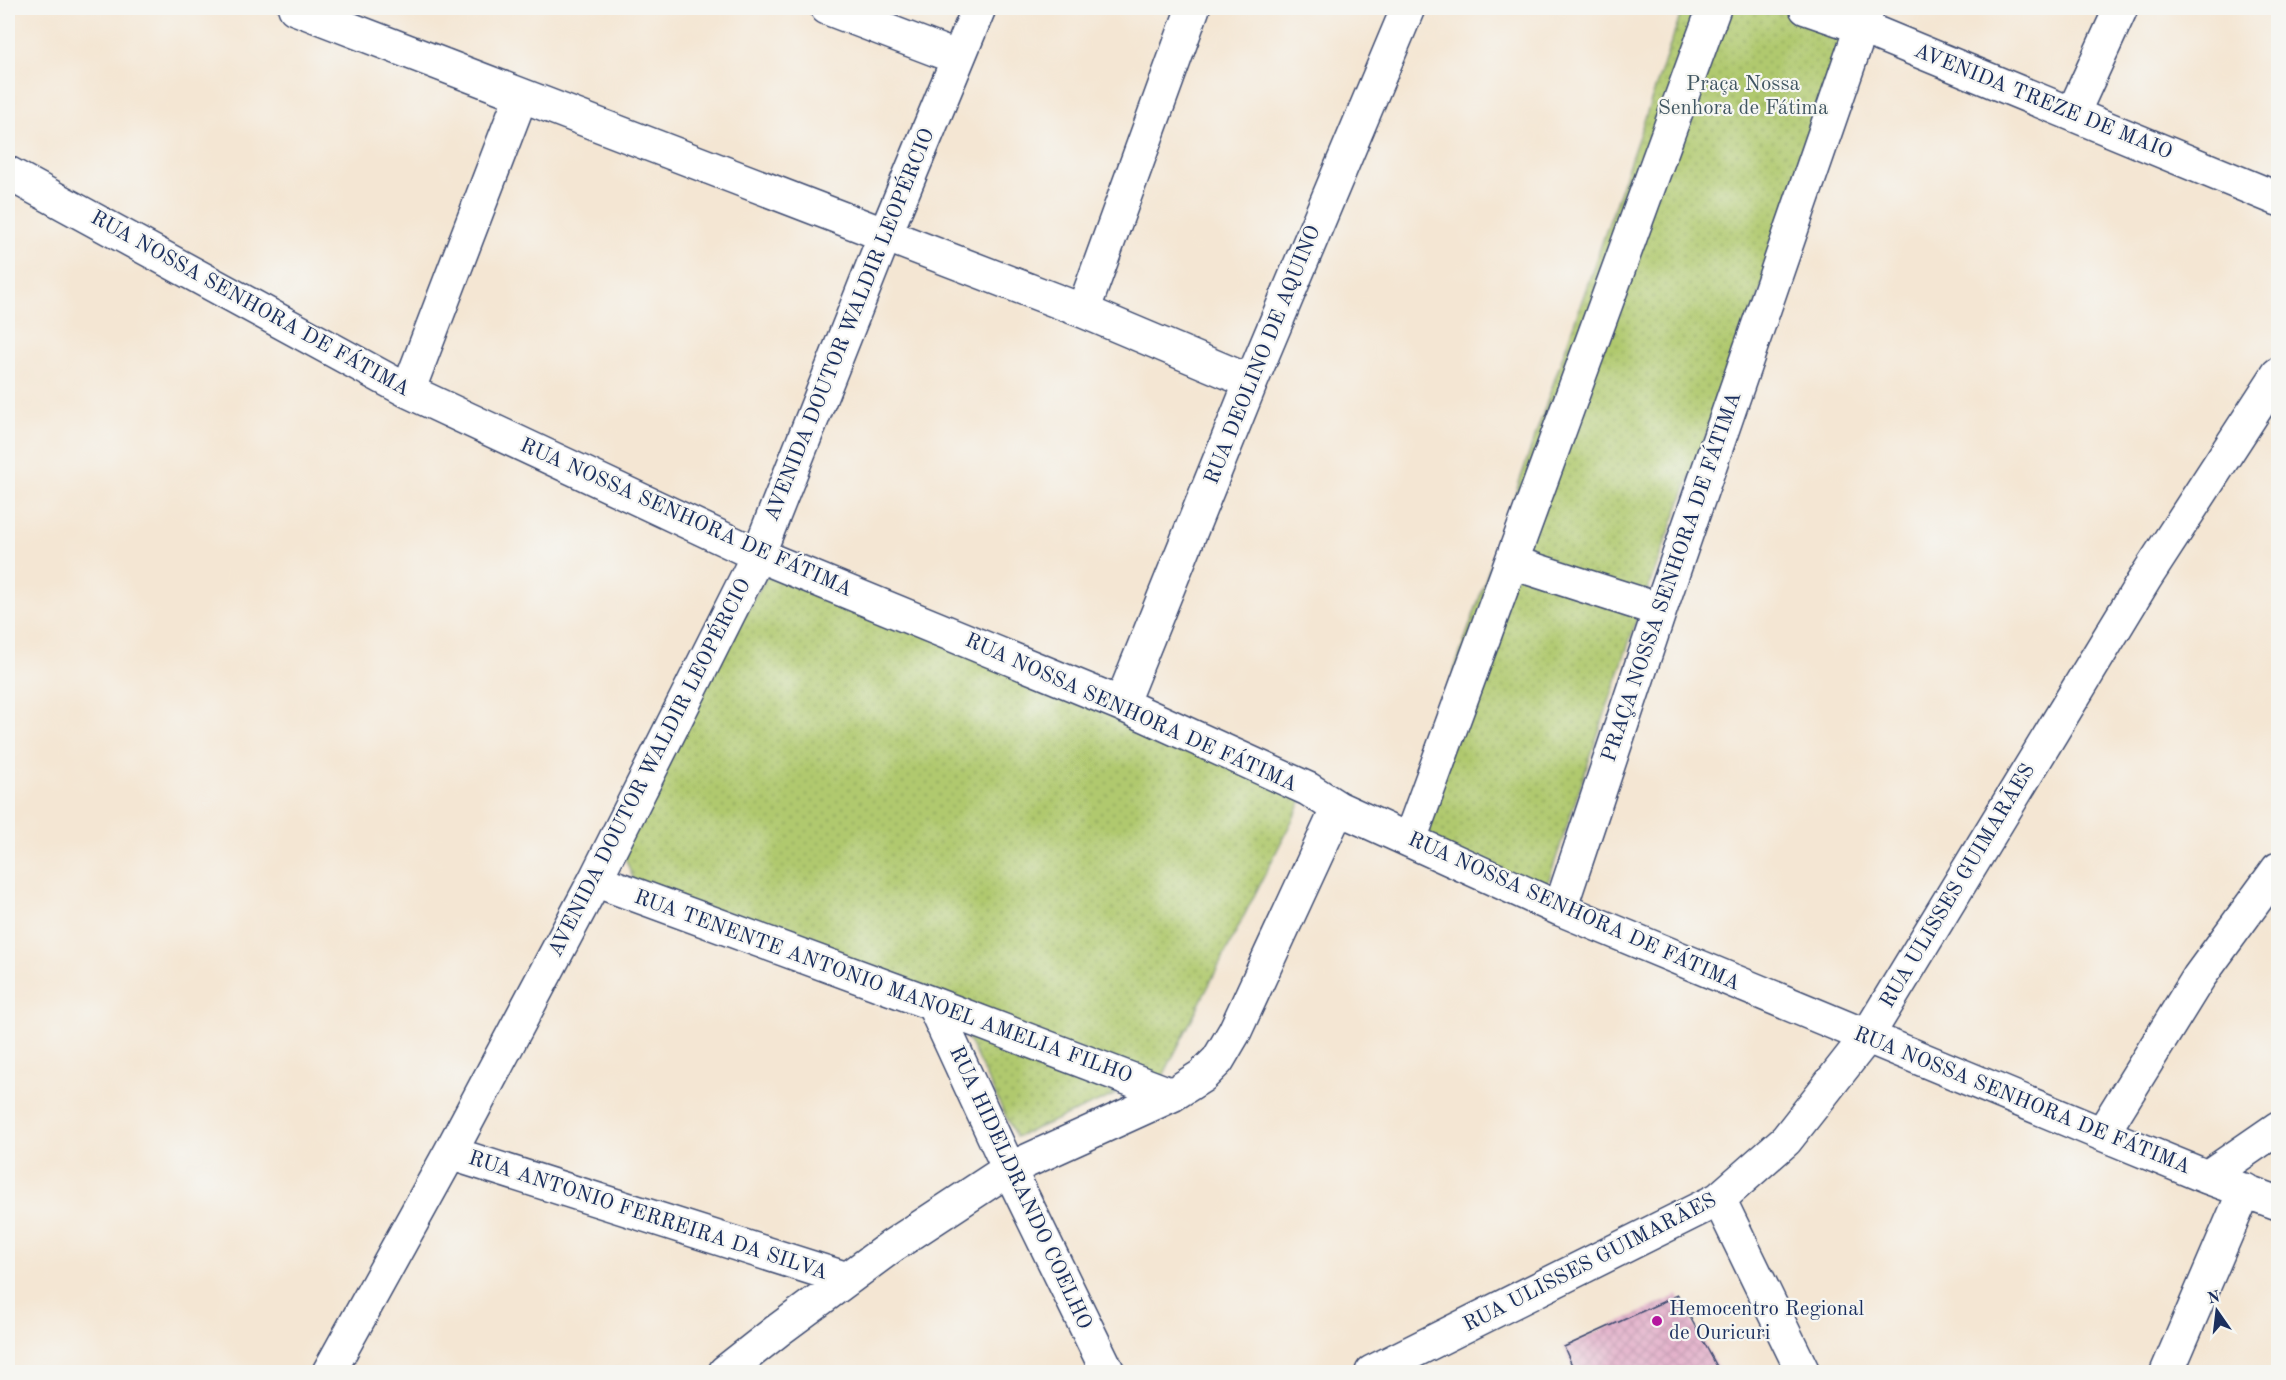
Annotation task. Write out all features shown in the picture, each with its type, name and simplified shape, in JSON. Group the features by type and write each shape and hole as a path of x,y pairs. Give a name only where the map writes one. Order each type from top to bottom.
{"street":[{"path":"295,8 1083,311 1251,382"},
{"path":"827,8 958,58"},
{"name":"AVENIDA DOUTOR WALDIR LEOPÉRCIO","path":"329,1372 450,1153 595,879 758,555 885,235 979,8"},
{"path":"1083,311 1193,8"},
{"name":"RUA DEOLINO DE AQUINO","path":"1121,704 1251,382 1408,8"},
{"path":"1410,839 1714,8"},
{"name":"AVENIDA TREZE DE MAIO","path":"1806,8 1864,17 2073,113 2278,199"},
{"path":"2073,113 2121,8"},
{"name":"PRAÇA NOSSA SENHORA DE FÁTIMA","path":"1560,909 1864,17"},
{"path":"408,391 521,96"},
{"name":"RUA NOSSA SENHORA DE FÁTIMA","path":"8,173 408,391 758,555 1121,704 1308,789 1338,808 1560,909 1866,1038 2207,1177 2278,1203"},
{"name":"RUA ULISSES GUIMARÃES","path":"1372,1372 1719,1199 1786,1140 1866,1038 2146,577 2278,374"},
{"path":"1513,562 1660,610"},
{"path":"725,1372 892,1246 1009,1169 1172,1095 1202,1076 1218,1060 1229,1041 1338,808"},
{"path":"2102,1134 2199,977 2278,870"},
{"name":"RUA TENENTE ANTONIO MANOEL AMELIA FILHO","path":"595,879 1172,1095"},
{"name":"RUA HIDELDRANDO COELHO","path":"933,1004 1009,1169 1108,1372"},
{"path":"2207,1177 2278,1128"},
{"name":"RUA ANTONIO FERREIRA DA SILVA","path":"450,1153 846,1279"},
{"path":"2167,1372 2245,1190"},
{"path":"1719,1199 1803,1372"}],"green space":[{"name":"Praça Nossa Senhora de Fátima","path":"1683,8 1815,8 1864,18 1642,604 1547,885 1395,842"},
{"path":"775,562 1308,789 1159,1084 640,896 617,837"},
{"path":"965,1033 1117,1094 1016,1137"}],"building":[{"name":"Hemocentro Regional de Ouricuri","path":"1678,1295 1720,1372 1575,1372 1564,1347"}],"place":[{"name":"Hemocentro Regional de Ouricuri","path":"1657,1321"}]}
